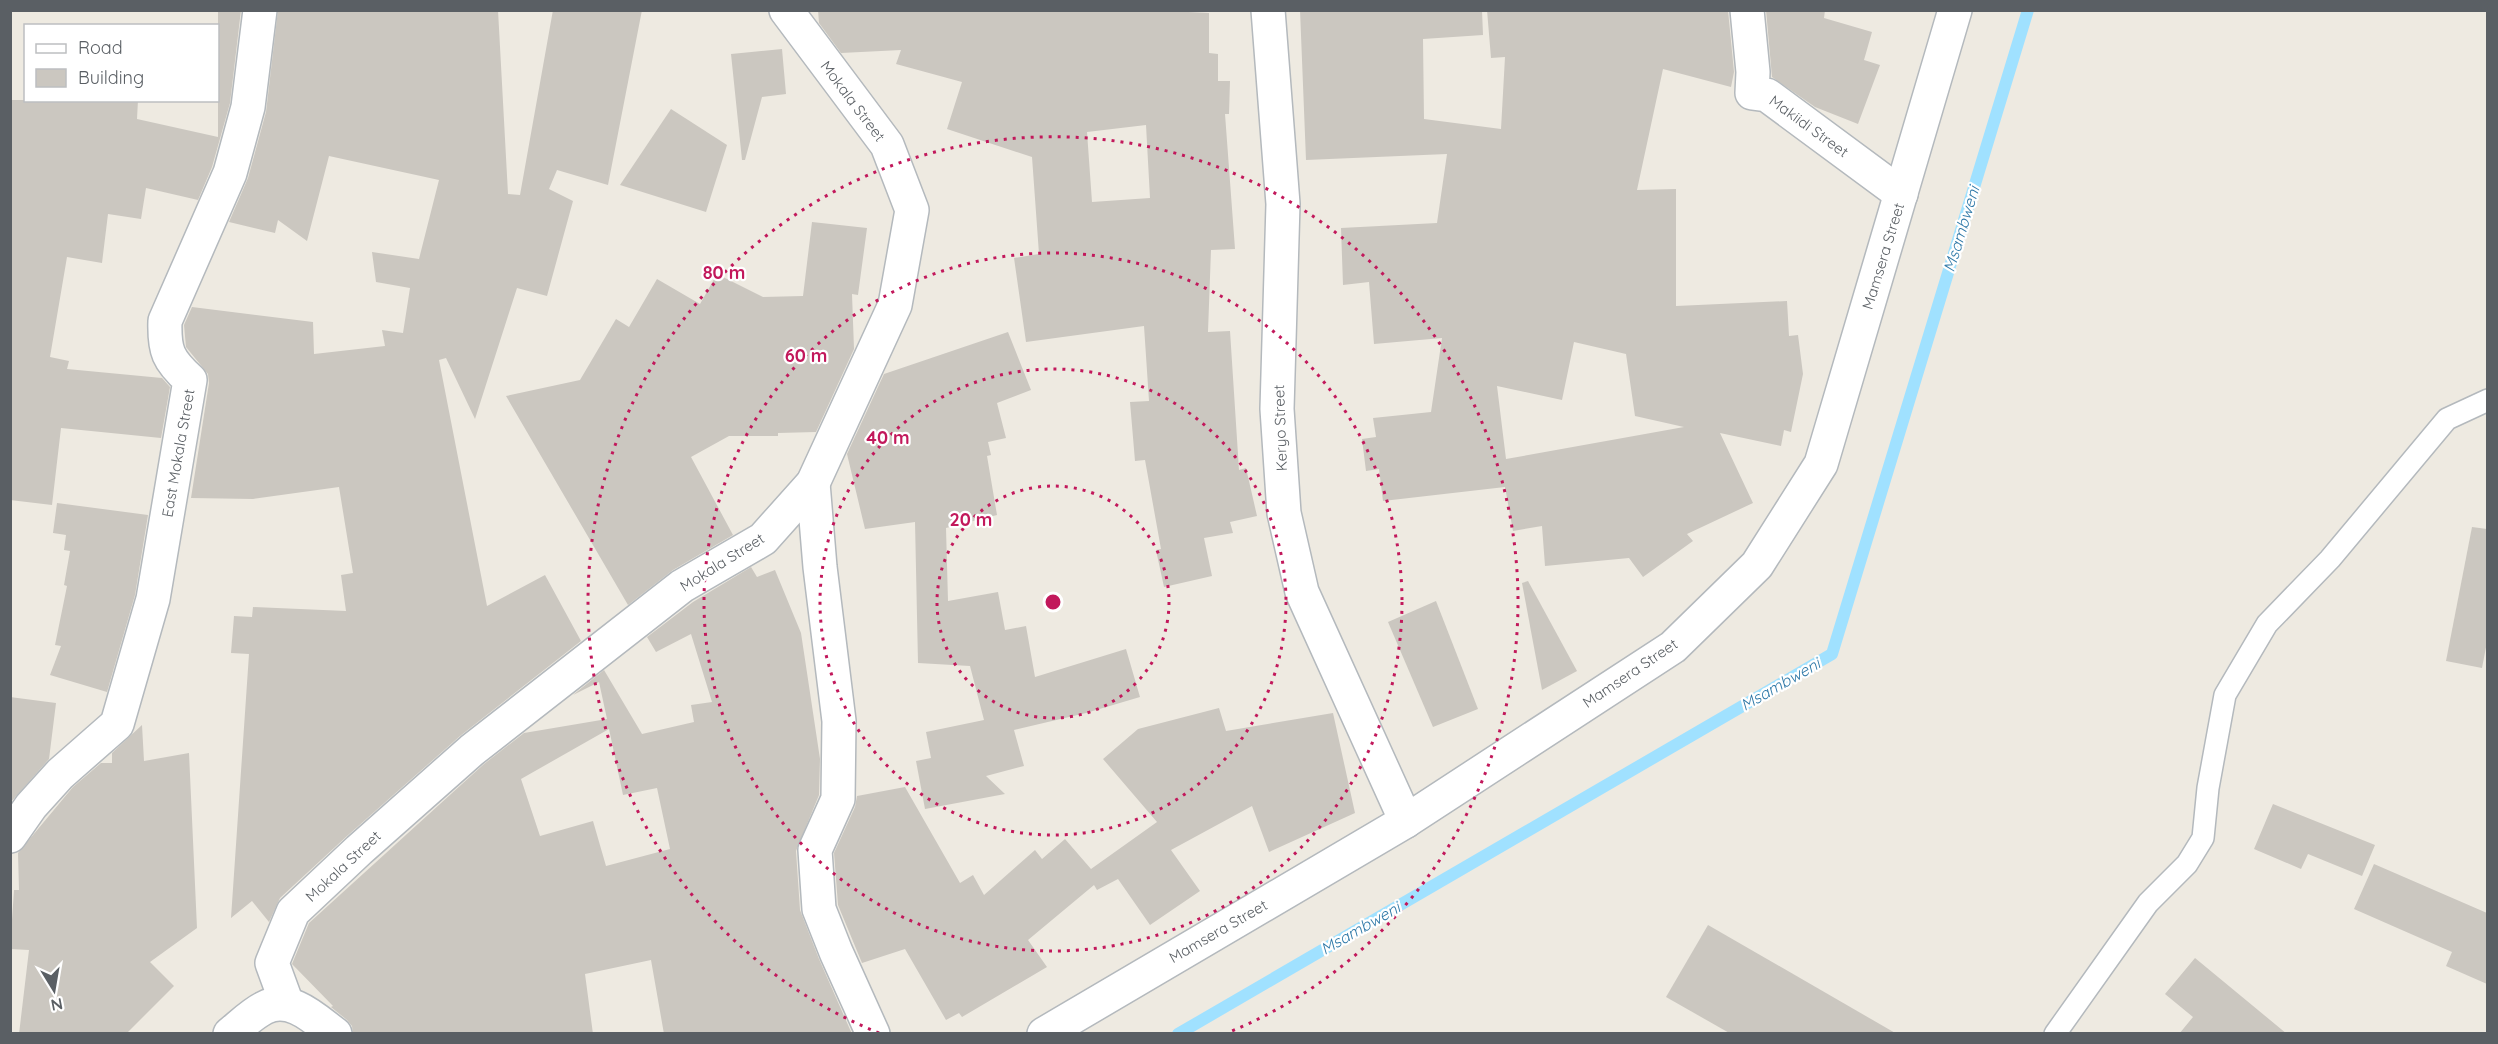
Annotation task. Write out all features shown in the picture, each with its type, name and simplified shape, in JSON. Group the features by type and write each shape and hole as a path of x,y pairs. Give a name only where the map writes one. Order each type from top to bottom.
{"street":[{"name":"East Mokala Street","path":"10,836 31,806 60,774 117,724 153,599 190,380 173,365 164,344 165,321 230,173 248,107 260,10"},
{"name":"Mokala Street","path":"287,1004 272,963 293,912 358,850 472,750 682,586 763,539 813,483 895,305 912,210 887,146 786,10"},
{"name":"Keryo Street","path":"1268,10 1283,204 1277,409 1284,513 1302,592 1406,821"},
{"name":"Makiidi Street","path":"1747,10 1754,72 1752,93 1767,95 1901,194"},
{"name":"Mamsera Street","path":"1044,1034 1406,821 1673,646 1757,565 1821,464 1955,10"},
{"path":"813,483 820,567 839,721 838,799 815,850 819,909 873,1034"},
{"path":"230,1034 266,1007 287,1004 302,1009 335,1034"}],"lane":[{"path":"2055,1034 2148,903 2187,864 2203,838 2208,788 2225,695 2267,624 2330,559 2447,419 2487,400"}],"building":[{"path":"218,10 241,10 230,103 212,167 198,200 146,188 141,219 108,214 102,263 67,257 50,357 69,361 67,369 162,378 170,387 161,438 61,428 52,505 10,500 10,100 138,102 137,119 218,137"},
{"path":"278,10 498,10 508,194 520,195 553,10 642,10 608,185 557,170 549,189 573,201 547,296 517,288 475,419 446,358 439,360 487,606 545,575 581,641 460,736 347,836 280,898 269,922 252,901 231,918 249,654 231,653 234,616 252,617 253,607 346,611 341,575 353,573 339,487 253,499 191,498 209,383 208,374 186,347 184,325 192,307 313,322 314,354 385,346 382,330 403,333 410,288 376,282 372,252 419,259 439,180 329,156 307,241 278,220 275,233 229,222 248,178 266,112"},
{"path":"818,10 1148,10 1209,13 1209,53 1218,54 1218,81 1230,81 1229,114 1225,114 1235,249 1211,250 1208,332 1230,331 1239,470 1246,468 1257,516 1230,522 1233,533 1204,538 1212,576 1164,587 1156,550 1161,549 1145,460 1135,461 1130,402 1149,401 1144,326 1026,342 1014,258 1039,254 1032,157 947,129 962,82 896,64 901,50 841,53 819,23","holes":["1146,125 1150,198 1092,202 1087,132"]},
{"path":"1300,10 1482,10 1483,35 1423,39 1424,119 1501,129 1505,57 1491,58 1487,10 1728,10 1734,72 1731,87 1663,69 1637,190 1676,189 1676,306 1787,301 1789,336 1798,335 1803,374 1791,432 1784,430 1781,446 1720,433 1753,503 1687,534 1693,541 1643,577 1629,558 1545,566 1542,526 1513,531 1505,487 1383,501 1379,469 1366,471 1362,439 1376,437 1373,418 1431,412 1442,338 1374,344 1369,282 1343,285 1341,228 1437,223 1447,154 1306,160","holes":["1574,342 1626,354 1635,416 1684,427 1506,459 1497,386 1562,400"]},
{"path":"1766,10 1825,10 1824,18 1872,32 1864,60 1880,65 1858,124 1815,107 1772,77"},
{"path":"782,49 786,94 762,97 745,160 742,160 731,54"},
{"path":"671,109 727,145 706,212 620,185"},
{"path":"812,222 867,228 858,295 852,294 854,349 816,432 778,433 778,436 729,436 691,457 733,535 673,570 628,605 506,396 580,380 616,319 629,327 657,279 700,304 717,274 763,297 803,296"},
{"path":"1008,332 1031,390 997,403 1006,438 988,442 991,455 987,456 997,515 946,528 948,601 998,592 1005,630 1026,626 1035,677 1126,649 1140,697 1014,730 1024,766 986,776 1005,794 925,809 916,761 931,758 926,732 984,720 970,666 918,663 915,522 865,529 847,454 884,374"},
{"path":"57,503 148,515 135,595 107,692 50,675 61,646 55,645 67,586 64,585 70,551 64,550 66,535 53,533"},
{"path":"2472,527 2487,529 2487,642 2482,668 2446,661"},
{"path":"751,567 757,577 775,570 801,633 820,759 819,795 796,851 800,910 852,1034 664,1034 651,960 585,974 593,1034 353,1034 352,1026 347,1020 331,1007 333,1006 292,964 309,923 484,764 524,733 607,719 599,682 573,695 604,670 642,734 694,722 691,705 712,702 691,634 656,652 647,637 693,602","holes":["609,729 623,795 657,788 670,849 606,866 593,821 540,836 521,779"]},
{"path":"1528,581 1577,671 1542,690 1522,583"},
{"path":"1436,601 1478,709 1433,727 1388,622"},
{"path":"10,697 56,703 49,759 10,803"},
{"path":"1219,708 1226,731 1333,713 1355,813 1269,852 1252,806 1171,850 1200,891 1150,925 1118,879 1097,890 1094,885 1028,940 1047,967 962,1017 959,1013 946,1020 905,949 862,963 838,905 834,853 855,807 857,796 905,787 960,883 973,875 984,895 1035,850 1042,859 1065,839 1091,869 1157,822 1103,759 1138,729"},
{"path":"142,725 144,761 189,753 197,928 150,962 174,986 126,1034 19,1034 29,950 10,949 14,890 19,890 18,853 73,787 101,763 112,763 112,753"},
{"path":"2273,804 2375,845 2362,876 2308,854 2301,869 2254,849"},
{"path":"2374,864 2487,913 2487,984 2446,966 2452,952 2354,909"},
{"path":"1708,925 1897,1034 1731,1034 1666,997"},
{"path":"2195,958 2287,1034 2179,1034 2193,1017 2165,994"}],"waterway":[{"name":"Msambweni","path":"1178,1034 1832,654 2028,10"}]}
